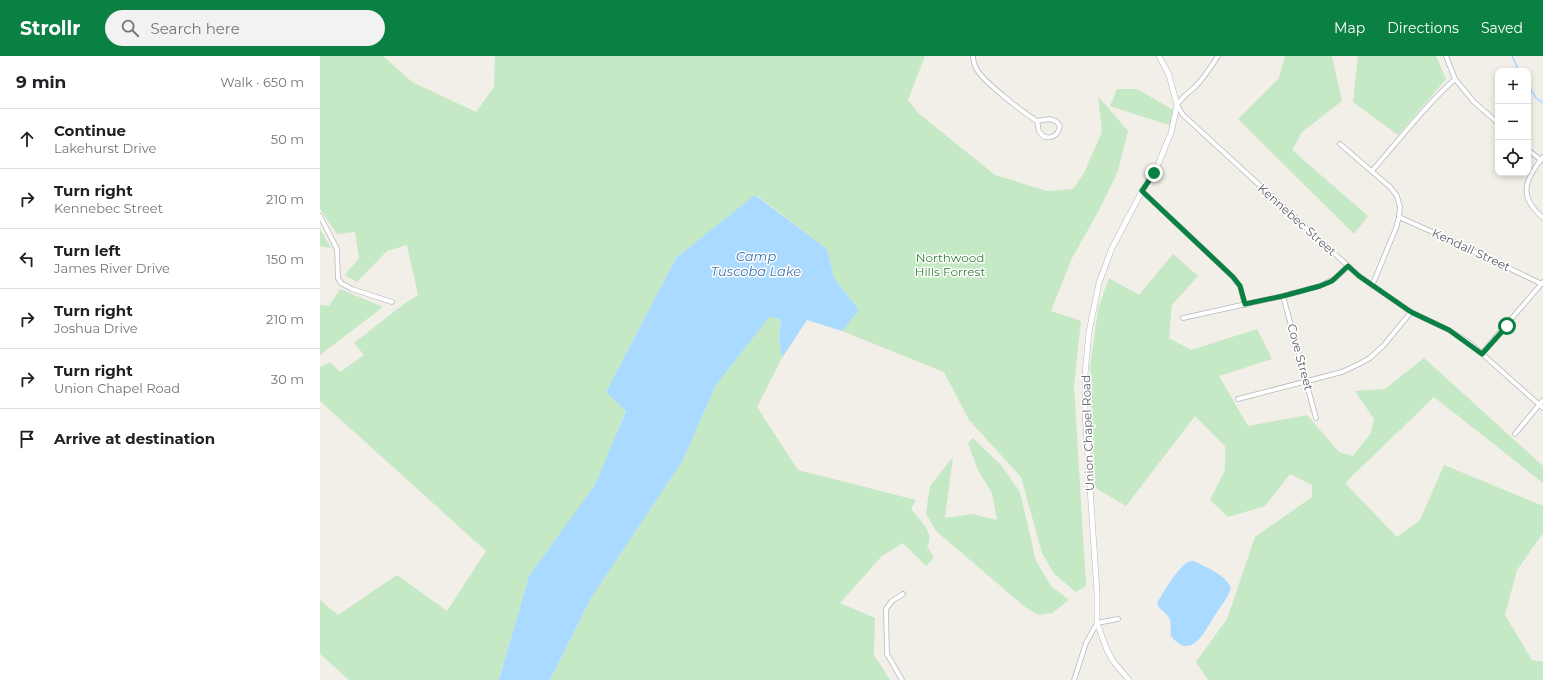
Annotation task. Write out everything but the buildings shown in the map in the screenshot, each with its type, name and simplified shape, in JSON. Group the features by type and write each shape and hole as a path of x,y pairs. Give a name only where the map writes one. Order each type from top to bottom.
{"street":[{"path":"973,56 976,68 983,76 1011,101 1037,121 1040,132 1044,136 1055,136 1059,132 1060,126 1056,121 1049,119 1037,121"},
{"name":"Union Chapel Road","path":"1128,680 1113,661 1097,623 1097,594 1085,412 1086,356 1092,313 1099,283 1120,231 1157,167 1171,133 1177,105 1169,75 1159,56"},
{"path":"1177,105 1184,95 1194,88 1218,56"},
{"path":"1446,56 1455,79 1474,102 1495,120"},
{"path":"1372,171 1415,120 1455,79"},
{"name":"Kennebec Street","path":"1177,105 1183,115 1194,126 1372,286 1411,312 1449,330 1482,354 1541,406"},
{"path":"1340,144 1390,186 1397,196 1400,207 1399,217 1372,286"},
{"path":"1531,152 1542,159 1529,177 1526,189 1528,201 1535,211 1543,218"},
{"path":"1142,191 1233,277 1240,286 1245,304"},
{"path":"320,216 337,249 338,278 342,283 352,289 392,302"},
{"name":"Kendall Street","path":"1399,217 1542,283"},
{"path":"1183,318 1283,296 1320,286 1332,281 1348,266"},
{"path":"1482,354 1542,283"},
{"name":"Cove Street","path":"1283,296 1316,418"},
{"path":"1238,399 1348,370 1370,358 1384,345 1411,312"},
{"path":"1515,434 1541,406 1543,400"},
{"path":"902,680 887,654 886,609 892,602 903,594"},
{"path":"1074,680 1086,643 1097,623 1118,619"}],"green space":[{"name":"Northwood Hills Forrest","path":"320,56 383,56 412,82 476,112 494,87 495,56 925,56 908,100 918,113 995,175 1047,191 1073,189 1084,173 1102,132 1098,96 1128,131 1118,171 1099,210 1071,260 1051,311 1081,321 1074,385 1086,586 1076,592 1054,574 1042,553 1021,477 969,420 944,372 842,331 859,310 834,278 827,249 756,195 676,258 606,392 626,410 596,485 529,576 499,680 349,680 320,654 320,600 338,615 397,575 447,611 486,551 320,401 320,367 330,362 340,372 364,355 354,343 418,295 407,245 387,251 357,282 345,275 359,258 355,232 337,234 320,209"},
{"path":"1285,56 1332,56 1342,101 1302,132 1292,150 1368,216 1354,234 1238,119 1279,78"},
{"path":"1358,56 1436,56 1446,79 1398,135 1353,102"},
{"path":"1117,89 1137,89 1175,111 1172,126 1110,106"},
{"path":"320,229 331,248 320,246"},
{"path":"1173,254 1198,276 1172,305 1169,338 1191,350 1257,329 1272,359 1219,376 1248,426 1307,415 1339,452 1353,456 1371,433 1374,419 1355,391 1385,389 1424,358 1543,466 1543,483 1434,397 1345,483 1397,537 1420,520 1444,465 1543,506 1543,533 1517,570 1505,615 1532,660 1543,662 1543,680 1208,680 1196,662 1227,619 1255,537 1312,497 1312,485 1290,474 1265,506 1228,517 1210,500 1225,470 1225,446 1195,416 1126,506 1094,487 1090,369 1098,309 1109,278 1139,295"},
{"path":"340,289 383,307 320,355 320,305 329,306"},
{"path":"769,316 781,319 779,338 782,358 757,407 798,470 916,500 911,509 922,521 928,531 929,541 927,546 934,558 926,566 903,543 882,556 840,603 875,618 874,655 890,680 550,680 591,598 682,462 716,385"},
{"path":"973,438 1001,465 1020,492 1036,561 1051,586 1069,600 1052,613 1038,615 1025,607 936,531 926,513 930,486 953,457 945,518 972,514 997,520 992,493 978,470 968,443"}],"water":[{"name":"Camp Tuscoba Lake","path":"755,195 827,249 834,278 859,310 842,331 807,320 782,358 779,338 781,319 769,317 716,385 682,462 591,598 550,680 499,680 529,576 595,485 626,411 606,392 676,258"},
{"path":"1194,561 1220,575 1225,579 1231,588 1226,599 1202,636 1191,645 1185,646 1178,643 1171,636 1169,618 1159,608 1157,603 1177,573 1186,563"}],"waterway":[{"path":"1512,56 1518,68"},
{"path":"1531,90 1536,98 1543,103"}],"route":[{"path":"1154,173 1142,191 1233,277 1240,286 1245,304 1320,286 1332,281 1348,266 1384,295 1411,312 1449,330 1471,344 1482,354 1507,326"}]}
